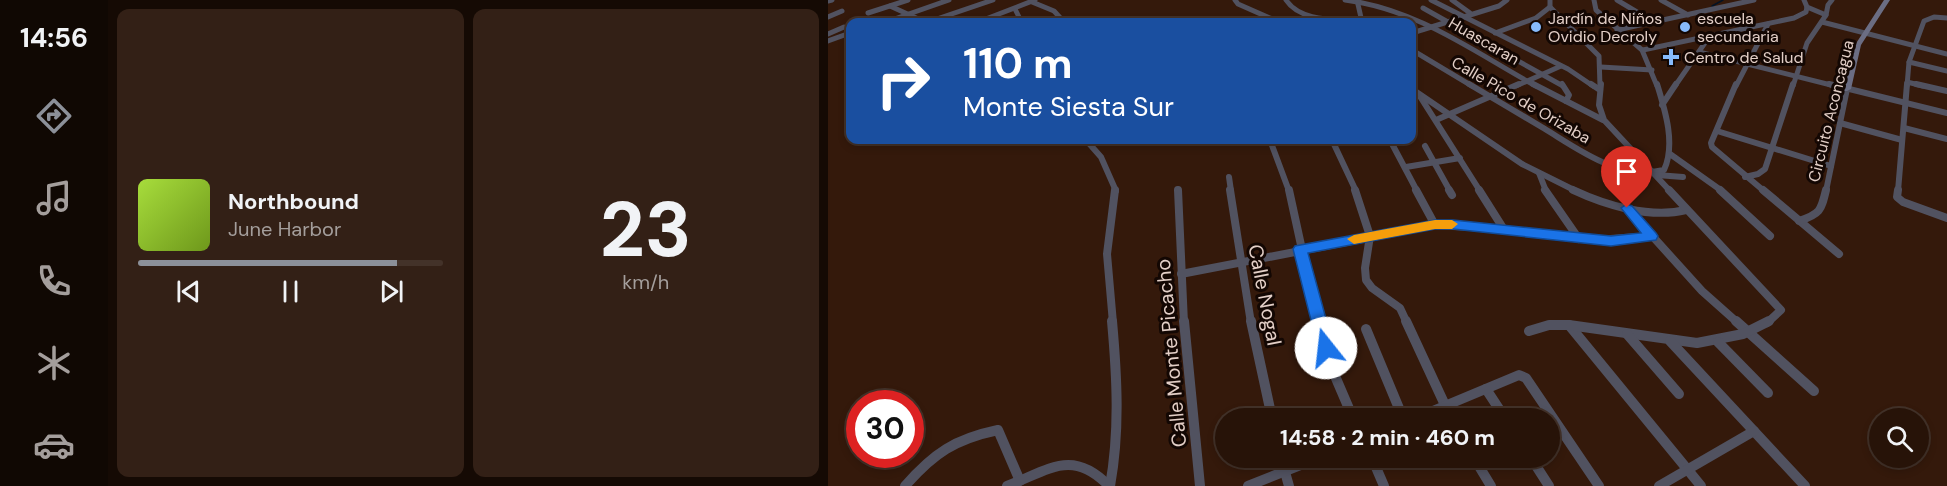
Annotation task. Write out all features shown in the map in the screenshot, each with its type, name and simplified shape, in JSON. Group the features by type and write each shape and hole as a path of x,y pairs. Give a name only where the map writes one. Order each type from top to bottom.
{"street":[{"path":"868,13 908,0"},
{"path":"899,18 949,0"},
{"path":"938,18 993,0"},
{"path":"1235,0 1238,4 1270,18"},
{"path":"1246,7 1249,0"},
{"path":"1286,0 1289,6 1303,14 1322,18"},
{"name":"Huascaran","path":"1346,0 1403,12 1415,18"},
{"path":"1431,0 1501,30 1600,87"},
{"path":"1452,0 1468,15 1495,33 1600,87"},
{"path":"1492,0 1499,6"},
{"path":"1416,32 1499,6 1508,0"},
{"path":"1584,0 1594,1 1596,10 1643,50 1652,69 1670,140 1670,154 1666,168 1656,174"},
{"path":"1617,0 1652,21"},
{"path":"1663,1 1676,0"},
{"path":"1617,30 1754,0"},
{"path":"1803,0 1807,7 1826,15"},
{"path":"1745,177 1762,172 1797,77 1807,42 1822,22 1832,0"},
{"name":"Circuito Aconcagua","path":"1799,221 1815,216 1822,209 1858,45 1887,0"},
{"path":"990,18 1033,1 1053,9 1062,18"},
{"path":"1357,1 1362,18"},
{"path":"1663,1 1688,15"},
{"path":"1495,33 1536,18 1550,3 1596,51 1601,66 1599,105 1604,120"},
{"path":"890,6 916,18"},
{"path":"1643,50 1768,24 1802,15 1806,12 1807,7"},
{"path":"1423,8 1450,21 1471,35"},
{"path":"1016,9 1018,18"},
{"path":"828,17 842,11"},
{"path":"1947,18 1934,17 1924,21 1909,62 1897,197 1903,202 1947,218"},
{"name":"Huascaran","path":"1416,18 1604,120 1780,310 1777,316 1746,332"},
{"path":"1822,22 1947,54"},
{"path":"1768,24 1745,64 1712,147 1839,254"},
{"path":"828,34 844,27"},
{"path":"828,41 846,34"},
{"path":"1662,105 1708,37"},
{"path":"1491,45 1565,87 1569,94 1566,101"},
{"name":"Calle Pico de Orizaba","path":"1416,52 1490,98 1609,165 1683,177"},
{"path":"1699,52 1947,113"},
{"path":"1909,62 1947,71"},
{"path":"1436,120 1561,66"},
{"path":"1601,66 1652,69"},
{"path":"1907,82 1947,91"},
{"path":"1416,92 1539,173 1577,194 1627,208 1665,213 1686,210"},
{"path":"1419,94 1503,228"},
{"path":"1840,123 1902,140"},
{"path":"1904,128 1947,139"},
{"path":"1717,131 1831,166"},
{"path":"1089,144 1101,158 1116,192 1109,227 1107,254 1118,392 1116,452 1109,486"},
{"path":"1272,144 1286,181 1300,249 1333,373 1349,408"},
{"path":"1334,144 1356,192 1370,236 1371,243 1365,279 1370,287 1391,298 1400,308 1444,407 1519,375 1526,378 1599,486"},
{"path":"1392,144 1435,225"},
{"path":"1425,146 1452,195"},
{"path":"1670,154 1726,194 1770,236"},
{"path":"1406,167 1460,158"},
{"path":"1539,173 1544,187 1579,239"},
{"name":"Calle Nogal","path":"1229,177 1234,230 1270,408"},
{"name":"Calle Monte Picacho","path":"1178,190 1181,274 1200,486"},
{"path":"1627,208 1702,291 1814,392"},
{"path":"1181,274 1240,260 1435,225 1466,224 1579,239 1623,241 1651,236"},
{"path":"1529,331 1549,325 1569,325 1697,344 1718,342 1746,332"},
{"path":"1569,325 1701,486"},
{"path":"1366,329 1399,408"},
{"path":"1627,334 1679,394"},
{"path":"1670,341 1805,486"},
{"path":"1718,342 1768,393"},
{"path":"1486,389 1498,408"},
{"path":"905,486 940,450 966,436 998,430 1020,481"},
{"path":"1659,486 1754,431"},
{"path":"1007,486 1068,463 1094,471 1109,486"},
{"path":"1283,468 1289,486"},
{"path":"1248,486 1292,468"},
{"path":"1376,468 1384,486"},
{"path":"1480,468 1491,486"},
{"path":"1537,468 1549,486"}],"waterway":[{"path":"1714,7 1712,6 1723,0"}],"slow traffic":[{"path":"1354,239 1452,224"}],"place":[{"name":"Jardín de Niños Ovidio Decroly","path":"1536,27"},
{"name":"escuela secundaria","path":"1685,27"},
{"name":"Centro de Salud","path":"1671,57"}],"route":[{"path":"1326,348 1300,249 1435,225 1453,224 1611,241 1636,240 1651,236 1627,208"}]}
